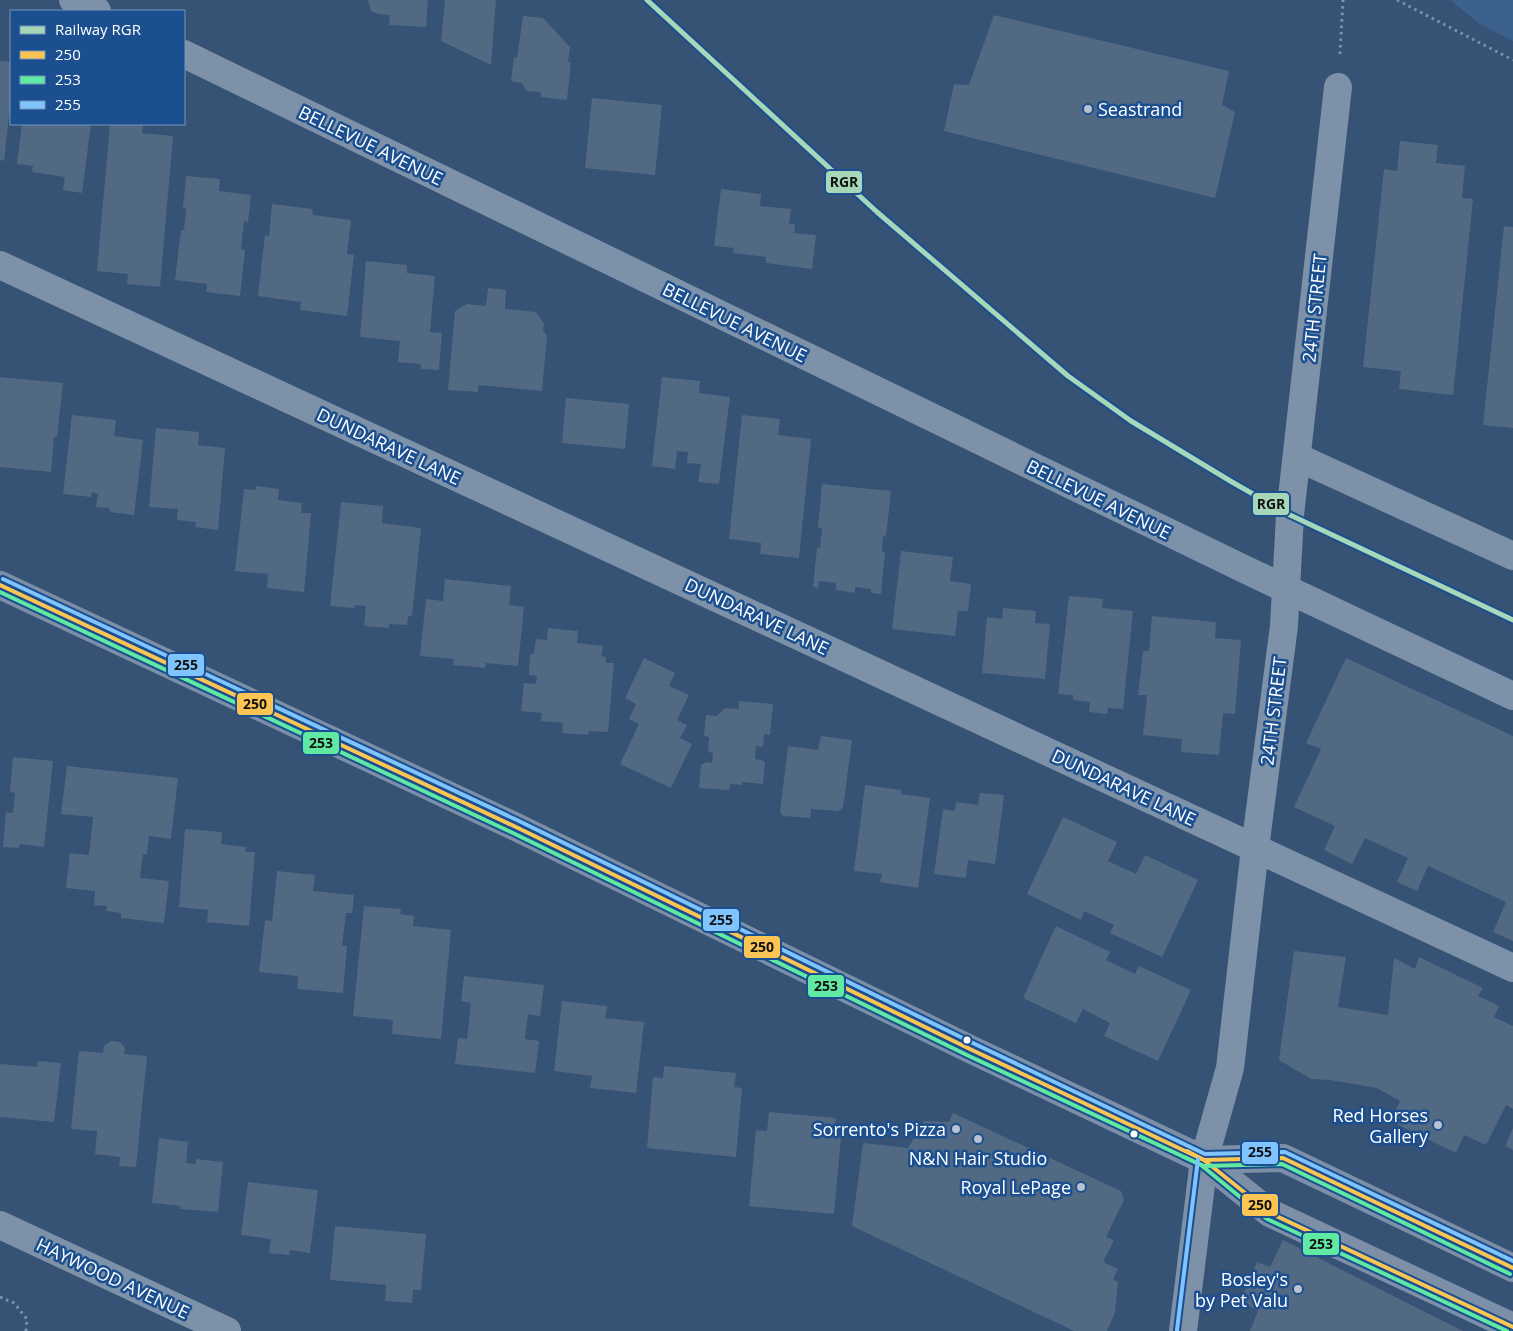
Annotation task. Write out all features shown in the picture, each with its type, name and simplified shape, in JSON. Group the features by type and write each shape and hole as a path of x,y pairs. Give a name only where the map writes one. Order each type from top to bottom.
{"main road":[{"path":"0,585 516,826 972,1050 1204,1160 1270,1213 1513,1327"},
{"path":"1204,1160 1283,1158 1513,1268"}],"street":[{"path":"73,0 95,10"},
{"name":"BELLEVUE AVENUE","path":"185,54 1287,590 1513,696"},
{"name":"24TH STREET","path":"1183,1331 1204,1160 1230,1068 1255,848 1284,626 1290,515 1338,87"},
{"name":"DUNDARAVE LANE","path":"0,265 1513,968"},
{"path":"1297,457 1513,556"},
{"name":"HAYWOOD AVENUE","path":"0,1225 227,1331"}],"path":[{"path":"1338,87 1342,0"},
{"path":"1397,0 1513,60"},
{"path":"0,1297 14,1303 27,1319 26,1331"}],"water":[{"path":"1451,0 1513,0 1513,41 1478,23"}],"building":[{"path":"368,0 428,0 426,27 389,25 390,15 371,11"},
{"path":"445,0 496,0 491,65 441,41"},
{"name":"Seastrand","path":"994,15 1229,71 1222,105 1235,112 1215,198 944,131 954,84 969,85"},
{"path":"523,16 543,18 570,47 568,62 571,62 567,100 541,97 541,92 527,91 522,83 511,81 514,57 517,58"},
{"path":"0,61 10,62 10,106 4,161 0,160"},
{"path":"592,98 662,105 655,175 585,168"},
{"path":"22,125 91,125 82,193 63,190 65,177 32,172 33,166 17,164"},
{"path":"110,125 143,125 142,133 173,136 160,287 127,284 128,274 97,271"},
{"path":"1400,141 1438,145 1436,163 1465,166 1462,198 1473,199 1453,395 1399,389 1401,371 1363,367 1384,169 1397,171"},
{"path":"186,176 220,179 219,191 251,195 248,222 244,221 241,249 245,250 240,296 206,292 207,284 175,280 181,230 184,230 186,208 183,208"},
{"path":"721,189 761,194 760,206 791,209 789,224 795,224 794,233 816,235 812,269 766,263 766,257 733,253 734,248 714,246"},
{"path":"272,204 312,209 313,215 351,220 347,254 354,255 347,316 300,310 301,302 258,296 265,235 269,236"},
{"path":"1504,226 1513,227 1513,428 1483,425"},
{"path":"366,261 407,265 407,273 435,276 430,332 442,333 439,370 421,369 421,364 398,362 400,341 360,337"},
{"path":"488,288 506,290 505,309 536,312 544,324 543,330 547,336 542,391 478,385 478,392 448,390 455,311 467,304 486,306"},
{"path":"0,377 63,383 57,437 54,437 51,472 0,467"},
{"path":"662,377 700,381 699,393 730,397 719,484 698,482 701,464 687,463 688,452 677,451 675,469 652,466"},
{"path":"566,398 629,404 625,449 562,443"},
{"path":"72,415 116,420 114,436 143,440 134,515 110,512 109,508 96,507 98,494 92,492 91,497 63,494"},
{"path":"742,415 780,419 778,435 811,439 799,558 760,554 761,543 729,539"},
{"path":"156,428 199,432 198,445 225,448 218,530 195,527 196,522 177,520 178,509 149,507"},
{"path":"822,484 891,491 886,537 883,536 882,551 885,552 881,594 871,593 871,589 855,587 855,593 836,590 836,583 819,581 818,588 813,587 817,548 820,548 822,528 818,528"},
{"path":"256,486 279,489 278,500 302,503 301,513 311,513 304,592 267,588 268,574 235,571 244,489 256,490"},
{"path":"341,502 383,506 382,523 421,528 412,616 408,616 407,625 389,624 389,628 364,626 366,606 355,605 354,608 330,606"},
{"path":"901,551 953,557 950,581 971,584 968,611 958,611 955,636 892,629"},
{"path":"445,579 511,586 509,605 524,607 518,666 486,663 485,668 453,665 454,659 420,656 426,599 443,601"},
{"path":"1069,596 1103,599 1102,608 1133,611 1123,709 1108,708 1107,714 1089,712 1090,702 1073,700 1073,695 1058,694"},
{"path":"1003,608 1036,611 1035,623 1050,624 1045,679 982,673 987,617 1002,619"},
{"path":"1152,616 1216,622 1215,638 1241,640 1235,714 1223,713 1219,755 1181,752 1182,739 1143,735 1147,695 1138,695 1143,651 1149,651"},
{"path":"548,628 578,631 577,643 603,646 601,656 606,657 606,663 614,663 608,732 589,731 588,735 562,733 563,723 541,721 542,713 521,711 524,683 536,684 537,676 529,675 530,654 534,654 536,639 547,640"},
{"path":"644,658 675,673 669,686 689,695 677,720 687,725 680,738 692,744 671,788 620,764 639,724 629,719 636,704 625,698"},
{"path":"1346,658 1513,736 1513,941 1493,932 1506,902 1428,866 1417,891 1397,882 1408,858 1365,838 1352,864 1324,850 1335,826 1294,807 1321,749 1306,743"},
{"path":"739,701 773,704 770,735 764,734 763,747 756,746 755,759 765,762 763,784 742,782 742,785 730,784 729,790 699,788 701,765 706,762 712,763 713,753 708,752 709,737 704,736 706,715 717,716 725,708 739,709"},
{"path":"821,736 852,740 843,808 837,811 811,809 810,818 783,816 780,812 788,746 818,750"},
{"path":"13,757 53,761 44,847 20,844 19,848 3,847 6,812 13,813 15,793 10,792"},
{"path":"67,766 178,778 171,839 149,836 147,854 143,854 140,878 169,881 164,923 121,918 121,913 106,911 107,906 94,905 95,891 66,888 70,853 89,855 93,817 61,814"},
{"path":"865,785 901,790 901,794 930,798 918,888 880,882 882,874 854,871"},
{"path":"980,793 1004,795 995,864 968,860 966,878 934,874 943,809 955,811 956,802 978,805"},
{"path":"1063,817 1117,842 1108,861 1136,874 1145,855 1198,880 1162,957 1110,933 1114,925 1084,911 1081,920 1027,894"},
{"path":"185,829 222,832 221,844 246,847 245,852 255,852 249,926 207,922 208,910 179,907"},
{"path":"277,871 315,875 313,891 354,895 352,913 346,913 342,946 347,946 343,993 297,989 298,976 259,972 265,920 272,921"},
{"path":"364,906 401,909 400,914 414,916 413,926 451,930 441,1039 392,1034 393,1020 353,1016"},
{"path":"1056,926 1110,952 1106,960 1135,974 1139,966 1191,990 1158,1061 1104,1036 1110,1023 1083,1009 1076,1023 1023,998"},
{"path":"1294,951 1346,957 1338,1007 1388,1015 1394,958 1415,969 1419,957 1483,988 1478,996 1499,1006 1494,1017 1513,1026 1513,1109 1506,1105 1486,1145 1464,1135 1456,1153 1390,1121 1400,1101 1377,1088 1330,1080 1311,1079 1279,1060"},
{"path":"464,976 544,985 540,1016 528,1014 525,1039 539,1041 535,1073 455,1064 458,1038 467,1039 471,1003 461,1001"},
{"path":"562,1001 607,1006 605,1018 644,1022 636,1093 590,1088 592,1076 554,1071"},
{"path":"111,1041 120,1042 125,1048 124,1054 147,1056 136,1167 119,1166 120,1157 95,1154 97,1131 71,1129 79,1051 103,1053 104,1046"},
{"path":"38,1061 61,1063 54,1122 0,1117 0,1064 37,1067"},
{"path":"664,1066 736,1073 734,1087 742,1088 736,1157 647,1148 653,1077 663,1078"},
{"path":"769,1112 836,1118 834,1136 841,1137 834,1214 749,1206 756,1130 767,1131"},
{"path":"953,1113 1121,1191 1124,1200 1106,1237 1114,1240 1103,1262 1118,1269 1113,1279 1118,1282 1115,1313 1107,1331 1074,1331 852,1226 863,1143 908,1148 924,1121 949,1122"},
{"path":"1513,1128 1513,1150 1505,1146"},
{"path":"159,1138 188,1142 186,1163 196,1164 196,1159 223,1162 218,1212 180,1209 181,1206 152,1203"},
{"path":"248,1182 318,1190 310,1253 290,1250 289,1255 269,1253 271,1239 241,1235"},
{"path":"335,1226 426,1234 421,1290 413,1290 412,1303 385,1301 386,1285 330,1280"},
{"path":"1283,1240 1463,1331 1250,1331 1258,1311 1240,1301 1257,1262 1270,1267"}],"rail line":[{"name":"RGR","path":"647,0 877,212 1068,376 1131,421 1290,515 1513,620"}],"transit line":[{"name":"255","path":"3,579 519,821 1205,1154 1285,1152 1513,1261"},
{"name":"250","path":"0,585 516,827 972,1050 1204,1160 1270,1213 1513,1327"},
{"name":"253","path":"0,592 513,833 969,1056 1201,1165 1267,1219 1507,1331"},
{"name":"250","path":"1187,1151 1204,1160 1283,1158 1513,1268"},
{"name":"253","path":"1184,1157 1204,1166 1282,1164 1510,1274"},
{"name":"255","path":"1177,1330 1198,1159"}],"place":[{"name":"Seastrand","path":"1088,109"},
{"name":"Red Horses Gallery","path":"1438,1125"},
{"name":"Sorrento's Pizza","path":"956,1129"},
{"name":"N&N Hair Studio","path":"978,1139"},
{"name":"Royal LePage","path":"1081,1187"},
{"name":"Bosley's by Pet Valu","path":"1298,1289"}]}
